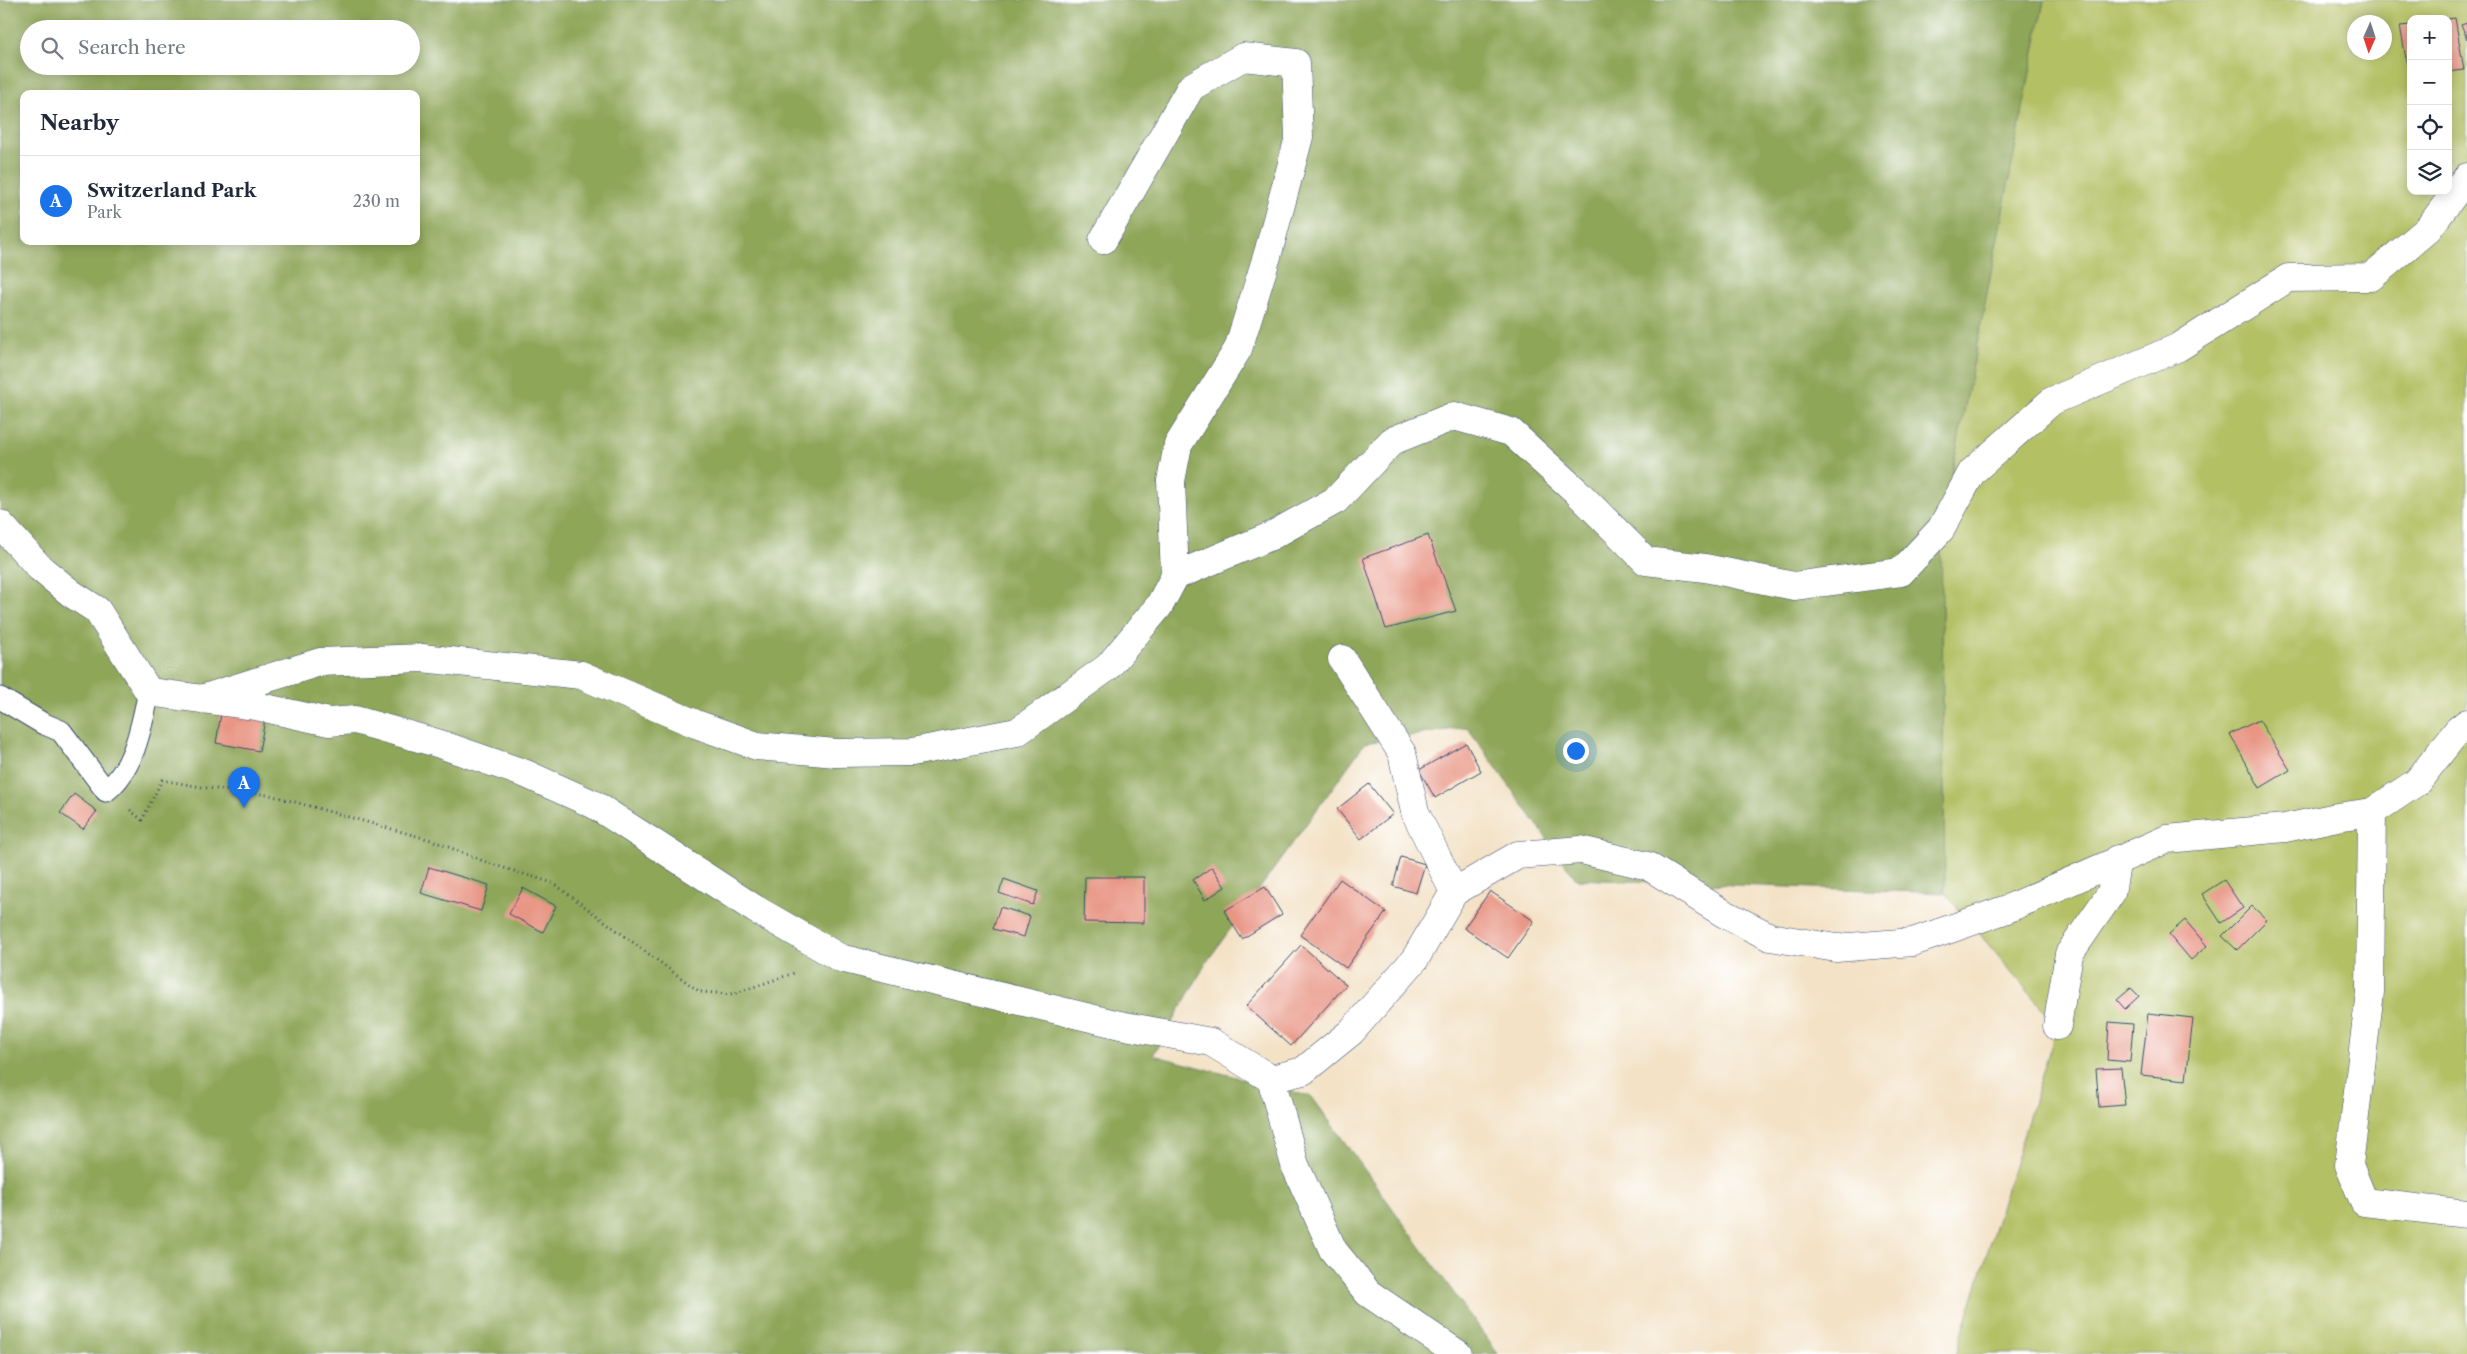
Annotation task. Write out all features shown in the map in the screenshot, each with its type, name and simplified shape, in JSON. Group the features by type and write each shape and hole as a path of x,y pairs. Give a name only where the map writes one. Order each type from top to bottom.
{"street":[{"path":"201,699 320,662 422,658 581,675 696,724 758,746 836,753 912,752 1017,732 1108,666 1159,606 1175,576 1171,481 1178,445 1238,349 1268,254 1298,137 1296,63 1243,57 1192,87 1103,240"},
{"path":"1175,576 1271,536 1336,500 1392,441 1454,416 1511,432 1576,491 1646,561 1705,568 1794,586 1901,572 1941,529 1972,472 2052,401 2178,346 2288,278 2371,277 2428,229 2467,177"},
{"path":"0,524 40,568 98,610 150,692 256,706 329,722 355,720 437,743 526,774 595,805 755,909 840,958 1110,1022 1211,1042 1271,1079 1295,1165 1333,1250 1368,1293 1458,1354"},
{"path":"1342,659 1402,753 1415,812 1454,892"},
{"path":"1271,1079 1303,1071 1351,1032 1414,959 1454,892 1518,855 1581,850 1648,866 1723,913 1770,937 1836,948 1913,942 2007,909 2117,859 2167,839 2285,828 2338,816 2372,812 2416,782 2458,730 2467,723"},
{"path":"2372,812 2370,992 2349,1165 2364,1202 2467,1214"},
{"path":"2057,1026 2069,954 2111,893 2117,859"}],"lane":[{"path":"0,698 42,723 61,731 106,791 120,780 135,747 150,692"}],"path":[{"path":"106,791 142,820 162,780 207,788 270,795 431,840 488,863 553,883 700,992 732,994 840,958"}],"green space":[{"path":"0,0 2044,0 1941,529 1945,893 1576,879 1467,727 1365,743 1208,960 1153,1055 1312,1097 1498,1354 0,1354"},
{"path":"2044,0 2467,0 2467,1354 1956,1354 2057,1026 1945,893 1941,529"}],"building":[{"path":"2452,18 2455,18 2464,70 2452,72 2452,60"},
{"path":"2467,22 2467,39 2461,24"},
{"path":"2407,25 2407,64 2400,26"},
{"path":"1428,535 1456,611 1386,629 1363,558"},
{"path":"222,708 266,715 259,751 216,743"},
{"path":"2259,720 2290,770 2260,788 2230,734"},
{"path":"1466,743 1481,771 1435,798 1419,770"},
{"path":"1369,784 1393,814 1361,839 1337,809"},
{"path":"74,794 97,811 83,829 60,813"},
{"path":"1401,857 1425,864 1416,893 1393,886"},
{"path":"429,867 489,885 481,911 421,893"},
{"path":"1212,867 1225,887 1205,900 1193,880"},
{"path":"1085,877 1144,877 1144,923 1084,922"},
{"path":"1004,879 1038,891 1033,905 999,893"},
{"path":"1340,879 1386,912 1346,968 1300,935"},
{"path":"2224,880 2243,908 2221,923 2202,894"},
{"path":"1265,887 1282,914 1242,939 1224,911"},
{"path":"523,888 556,906 543,932 509,914"},
{"path":"1490,891 1534,921 1508,958 1464,928"},
{"path":"2252,906 2267,920 2237,950 2222,936"},
{"path":"1000,907 1030,916 1024,937 993,929"},
{"path":"2185,920 2207,946 2191,960 2169,934"},
{"path":"1301,945 1346,985 1291,1046 1246,1006"},
{"path":"2131,988 2139,996 2125,1009 2117,1000"},
{"path":"2148,1013 2193,1018 2186,1080 2141,1075"},
{"path":"2109,1022 2133,1024 2130,1062 2107,1060"},
{"path":"2121,1068 2125,1105 2099,1107 2096,1069"}],"place":[{"name":"Switzerland Park","path":"244,808"}]}
